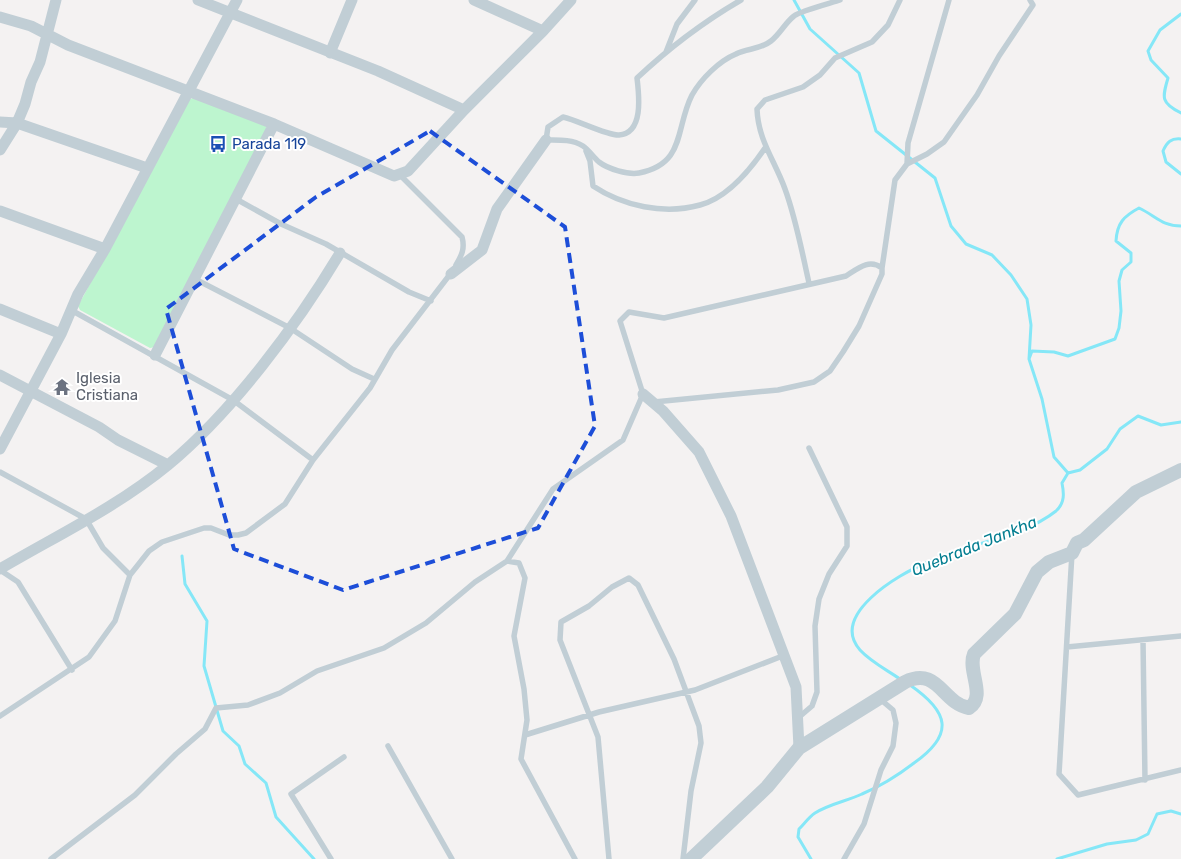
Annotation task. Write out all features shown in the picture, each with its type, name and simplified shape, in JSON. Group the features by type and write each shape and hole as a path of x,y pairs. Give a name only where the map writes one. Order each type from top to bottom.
{"street":[{"path":"0,150 17,123 40,62 56,0"},
{"path":"198,0 378,71 464,110"},
{"path":"0,449 60,334 78,294 105,249 190,91 236,0"},
{"path":"330,53 352,0"},
{"path":"0,16 19,22 68,45 274,124 387,174 400,175 414,165 464,110 543,31 571,0"},
{"path":"477,1 543,31"},
{"path":"0,122 17,123 148,168"},
{"path":"155,355 274,124"},
{"path":"451,274 482,250 497,209 546,140"},
{"path":"0,211 105,249"},
{"path":"0,570 110,506 168,465 233,400 290,328 319,288 340,253"},
{"path":"0,309 60,334"},
{"path":"0,375 99,427 118,440 168,465"},
{"path":"643,394 654,402 699,452 731,516 796,687 799,748"},
{"path":"691,859 767,787 799,748 905,682 915,677 922,677 936,684 959,705 969,708 972,706 977,695 972,663 974,654 1015,614 1037,572 1049,562 1072,553 1077,543 1084,540 1136,492 1181,470"}],"lane":[{"path":"666,52 677,24 695,0"},
{"path":"741,0 708,19 637,78 638,110 636,122 628,132 618,135 563,117 548,127 546,140 570,141 584,146 600,163 628,172 636,174 651,170 667,161 678,144 692,96 701,82 721,63 736,53 758,48 771,41 796,14 840,0"},
{"path":"809,283 790,202 779,172 765,148 757,127 757,109 765,100 804,87 820,75 835,58 872,42 888,25 900,0"},
{"path":"907,164 908,143 949,0"},
{"path":"654,402 778,390 814,382 830,371 860,326 882,274 895,180 907,164 927,154 944,142 977,95 1032,2"},
{"path":"584,146 590,161 592,186 603,193 655,210 700,205 717,197 740,179 765,148"},
{"path":"0,716 89,658 115,621 130,575 149,551 162,542 204,528 211,528 229,536 246,533 285,504 313,460 374,379 392,350 451,274 462,255 464,245 462,237 400,175"},
{"path":"236,199 281,224 326,244 409,292 431,301"},
{"path":"51,859 135,795 176,754 205,729 216,708 248,705 280,693 317,671 384,648 426,622 475,582 508,561 553,489 623,440 643,394 620,321 629,312 664,318 846,276 865,264 875,264 882,268"},
{"path":"195,279 290,328 352,369 374,379"},
{"path":"71,310 233,400 313,460"},
{"path":"798,718 812,706 817,692 815,626 819,598 829,574 846,546 847,527 808,448"},
{"path":"0,472 86,520 103,548 130,575"},
{"path":"1072,553 1059,774 1078,795 1181,770"},
{"path":"508,561 519,563 525,578 514,636 524,689 527,720 521,758 575,859"},
{"path":"0,570 18,582 72,670"},
{"path":"609,859 598,737 560,640 561,622 589,606 612,587 629,578 638,585 674,659 699,726 701,744 691,791 683,859"},
{"path":"1066,647 1181,636"},
{"path":"1143,640 1144,780"},
{"path":"525,734 590,715 686,692 785,655"},
{"path":"844,859 864,824 881,770 893,746 896,723 893,710 880,698"},
{"path":"388,746 452,859"},
{"path":"331,859 291,794 344,757"}],"highlighted area":[{"path":"430,131 565,227 595,426 538,528 343,590 234,549 166,309 316,197"}],"green space":[{"path":"193,98 264,124 267,128 155,347 150,348 80,310 78,306 190,99"}],"waterway":[{"path":"794,0 810,29 859,73 876,131 935,178 951,226 966,244 992,255 1011,275 1027,299 1031,325 1029,359"},
{"path":"1181,14 1160,30 1148,51 1151,60 1168,78 1164,95 1167,103 1181,113"},
{"path":"1181,139 1170,141 1163,151 1166,162 1181,174"},
{"path":"1068,473 1054,457 1042,399 1029,359 1032,351 1054,352 1068,356 1115,339 1119,328 1121,311 1119,281 1122,270 1131,262 1131,253 1116,241 1118,229 1122,221 1139,208 1164,222 1174,226 1181,226"},
{"name":"Quebrada Jankha","path":"900,679 864,654 853,637 853,623 860,610 871,598 885,586 914,568 937,558 1020,531 1052,514 1059,508 1062,501 1062,483 1068,473 1080,470 1107,449 1120,429 1138,416 1161,425 1181,422"},
{"path":"182,556 185,584 207,621 204,666 223,731 239,746 245,764 266,783 276,817 314,859"},
{"name":"Quebrada Jankha","path":"811,859 798,837 799,829 811,816 826,807 876,788 908,768 936,742 941,733 942,723 939,714 933,704 910,685"},
{"path":"1057,859 1107,844 1136,840 1148,834 1157,814 1171,811 1181,814"}],"place":[{"name":"Parada 119","path":"218,144"},
{"name":"Iglesia Cristiana","path":"62,387"}]}
